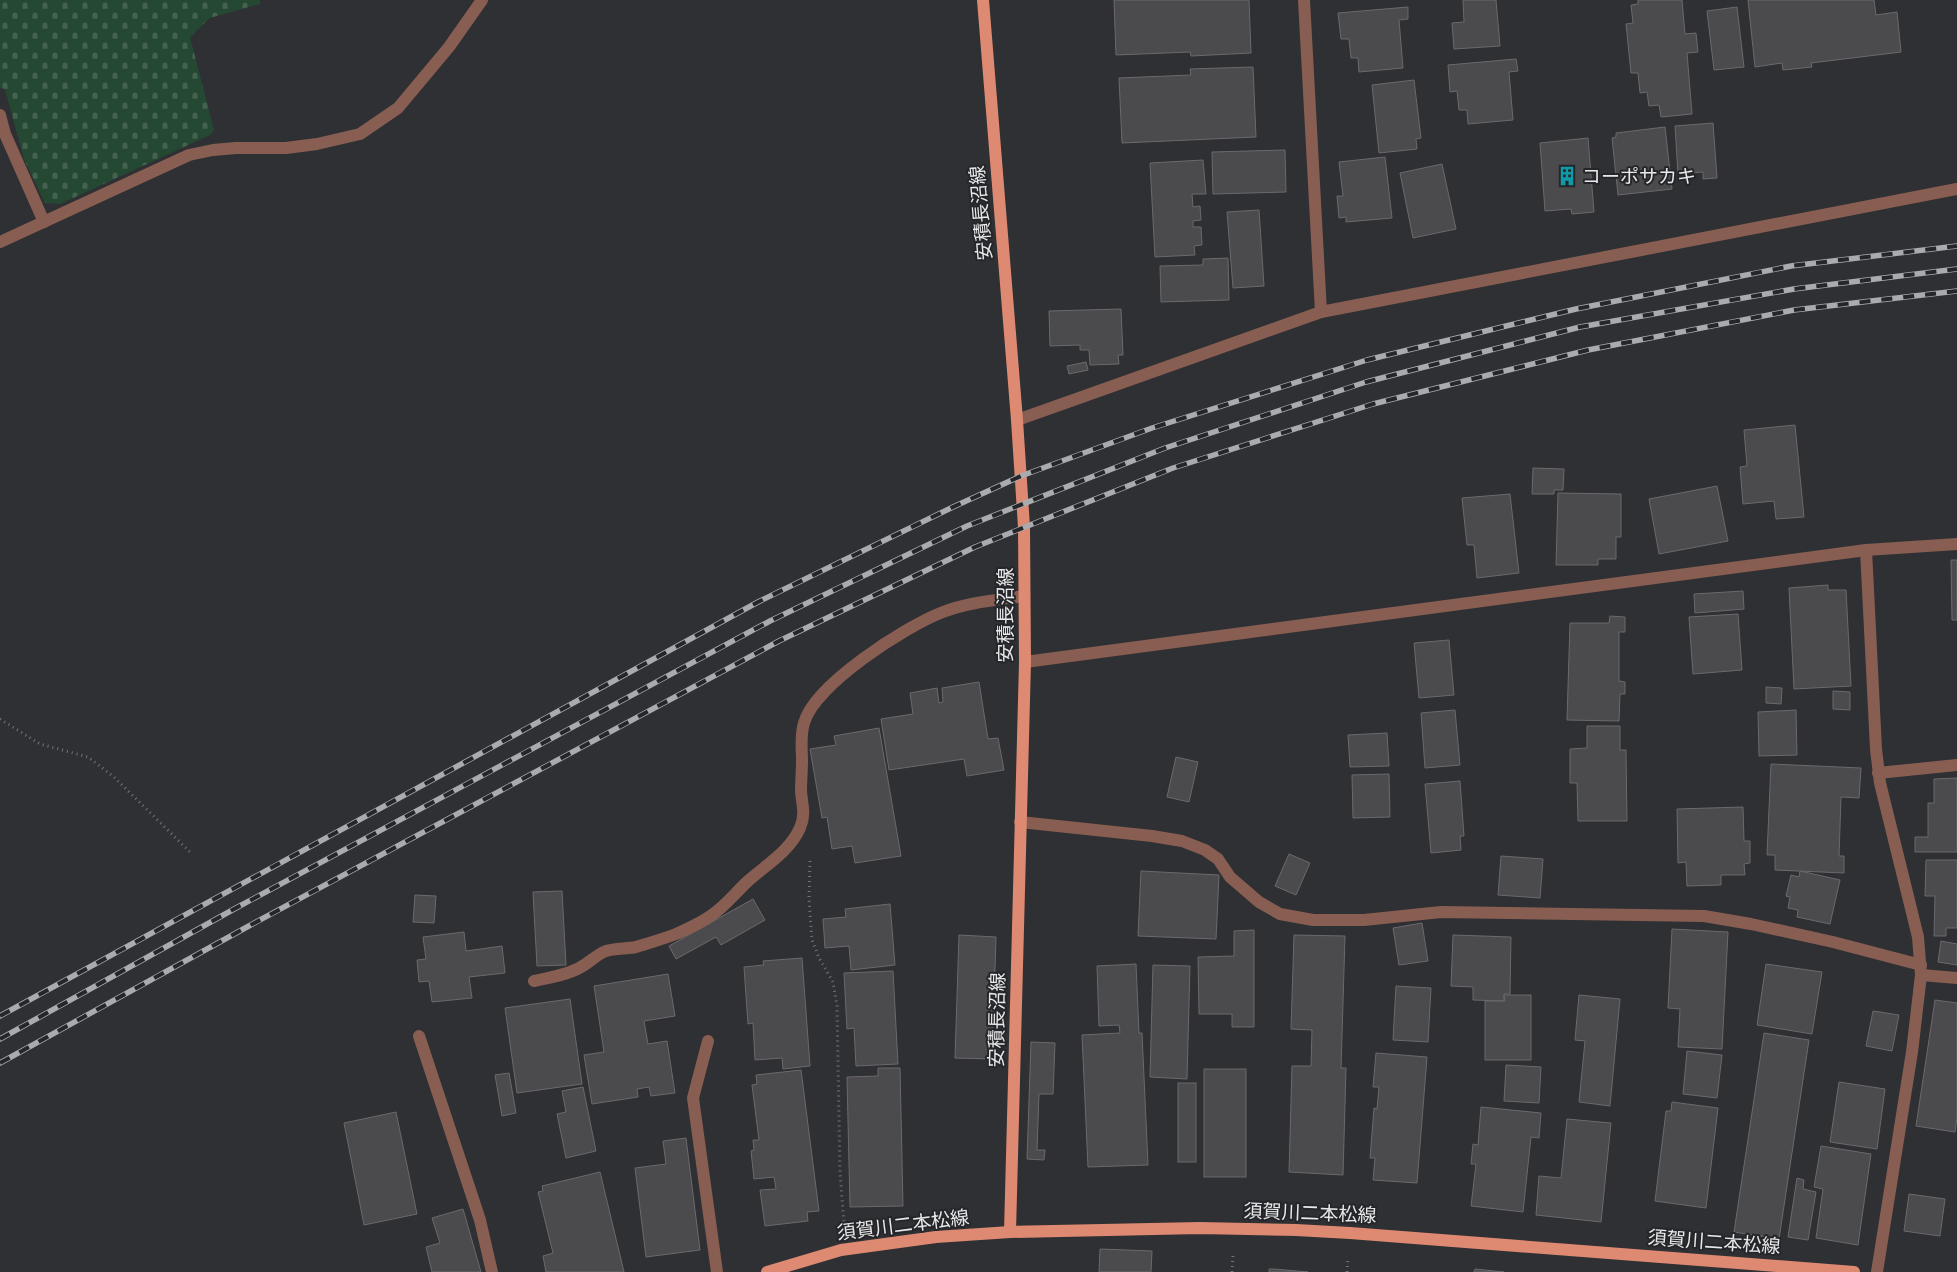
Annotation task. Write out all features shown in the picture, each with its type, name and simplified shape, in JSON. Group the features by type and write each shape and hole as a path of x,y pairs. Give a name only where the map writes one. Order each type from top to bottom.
{"main road":[{"name":"安積長沼線","path":"983,0 1024,527 1025,662 1010,1232"},
{"name":"須賀川二本松線","path":"767,1272 846,1249 936,1237 1010,1232 1200,1228 1296,1230 1854,1272"}],"street":[{"path":"0,242 189,155 236,148 286,148 317,144 360,134 398,108 449,47 482,0"},
{"path":"1304,0 1321,312"},
{"path":"0,115 5,134 44,222"},
{"path":"1017,420 1321,312 1957,189"},
{"path":"1025,662 1866,550 1957,544"},
{"path":"1866,550 1878,773 1918,937 1921,970 1912,1052 1877,1272"},
{"path":"534,981 567,973 581,967 608,950 636,947 676,934 710,917 784,852 793,842 800,829 804,816 801,792 802,734 804,722 811,707 818,698 840,678 893,639 921,622 944,612 974,604 1024,596"},
{"path":"1878,773 1957,765"},
{"path":"1020,822 1182,841 1205,850 1218,859 1230,877 1259,902 1280,914 1313,920 1364,920 1441,912 1704,916 1742,922 1834,942 1921,970 1957,978"},
{"path":"419,1036 480,1220 492,1272"},
{"path":"708,1041 693,1098 717,1272"}],"path":[{"path":"0,719 40,744 88,757 114,777 192,854"},
{"path":"800,829 808,840 810,852 809,899 812,940 819,958 833,982 837,1006 840,1172 846,1249"}],"green space":[{"path":"0,0 260,0 260,4 210,18 190,37 214,130 210,135 60,204 45,203 24,159 5,89 0,88"}],"building":[{"path":"1114,0 1249,0 1251,53 1191,56 1190,52 1116,55"},
{"path":"1463,0 1496,0 1500,46 1454,49 1452,23 1464,22"},
{"path":"1638,0 1682,0 1685,34 1696,33 1698,52 1687,53 1692,114 1661,117 1659,105 1649,106 1647,92 1640,93 1638,73 1631,73 1626,24 1633,23 1631,5 1638,4"},
{"path":"1748,0 1874,0 1876,15 1897,12 1901,52 1811,63 1812,67 1783,70 1782,63 1755,67"},
{"path":"1408,7 1408,19 1399,20 1403,68 1359,72 1358,58 1351,58 1349,39 1341,39 1338,13"},
{"path":"1737,7 1744,67 1714,70 1707,11"},
{"path":"1516,59 1518,71 1509,72 1513,120 1468,124 1467,110 1459,110 1457,91 1450,92 1448,65"},
{"path":"1253,67 1256,137 1122,143 1119,78 1191,75 1190,69"},
{"path":"1414,80 1421,138 1416,139 1417,149 1379,153 1372,85"},
{"path":"1713,123 1717,178 1703,179 1703,172 1678,174 1675,126"},
{"path":"1665,127 1672,189 1618,195 1612,138 1616,137 1616,133"},
{"name":"コーポサカキ","path":"1588,138 1594,212 1572,214 1571,209 1545,211 1540,143"},
{"path":"1285,150 1286,192 1213,194 1212,152"},
{"path":"1385,157 1392,218 1346,222 1346,217 1339,218 1337,196 1343,196 1339,162"},
{"path":"1203,160 1206,194 1192,194 1193,207 1200,206 1201,220 1193,221 1193,227 1201,227 1202,245 1194,246 1195,255 1155,257 1150,163"},
{"path":"1442,164 1456,229 1413,238 1400,173"},
{"path":"1259,210 1264,286 1233,288 1227,212"},
{"path":"1228,258 1229,300 1161,302 1160,266 1203,265 1203,259"},
{"path":"1121,309 1123,355 1118,355 1119,364 1090,365 1089,350 1080,350 1080,345 1050,346 1049,311"},
{"path":"1086,362 1088,370 1069,374 1067,366"},
{"path":"1795,425 1804,517 1776,519 1774,501 1743,504 1740,467 1747,466 1744,430"},
{"path":"1533,468 1564,469 1563,490 1554,490 1554,494 1532,494"},
{"path":"1717,486 1728,541 1659,554 1649,499"},
{"path":"1558,493 1621,494 1621,537 1616,537 1616,559 1598,559 1598,565 1556,565"},
{"path":"1510,494 1519,573 1477,578 1474,545 1467,545 1462,498"},
{"path":"1951,560 1957,560 1957,620 1952,620"},
{"path":"1828,585 1828,590 1846,590 1851,686 1794,689 1789,588"},
{"path":"1743,591 1744,609 1695,613 1694,594"},
{"path":"1738,614 1742,670 1693,674 1689,617"},
{"path":"1610,616 1625,617 1625,632 1619,632 1619,681 1625,682 1625,694 1620,694 1619,721 1567,720 1570,623 1609,623"},
{"path":"1449,640 1454,695 1419,698 1414,643"},
{"path":"979,682 988,739 998,738 1004,770 967,776 964,759 889,770 881,719 913,714 910,693 937,688 939,703 943,702 942,688"},
{"path":"1766,687 1782,688 1781,704 1766,703"},
{"path":"1833,691 1850,692 1850,710 1833,709"},
{"path":"1455,710 1460,765 1425,768 1421,713"},
{"path":"1796,710 1797,755 1759,756 1758,712"},
{"path":"1587,726 1620,726 1620,750 1626,750 1627,821 1578,821 1577,783 1570,783 1570,749 1587,748"},
{"path":"879,728 901,856 855,863 852,846 832,849 827,817 822,818 810,749 836,745 834,736"},
{"path":"1387,733 1389,766 1350,767 1348,735"},
{"path":"1176,757 1198,762 1189,802 1167,797"},
{"path":"1771,764 1861,768 1859,798 1841,797 1839,856 1844,856 1844,873 1775,870 1775,855 1767,855"},
{"path":"1389,774 1390,817 1353,818 1352,775"},
{"path":"1957,778 1957,852 1915,852 1915,837 1928,837 1928,803 1934,803 1934,779"},
{"path":"1460,781 1464,836 1460,836 1461,850 1431,853 1425,784"},
{"path":"1743,807 1744,841 1750,841 1750,863 1744,864 1745,875 1721,875 1721,885 1687,886 1686,862 1678,863 1677,809"},
{"path":"1289,854 1310,863 1296,895 1275,886"},
{"path":"1501,856 1543,859 1540,898 1498,895"},
{"path":"1926,860 1957,860 1957,928 1946,928 1946,936 1934,936 1935,896 1925,896"},
{"path":"1141,871 1219,875 1216,939 1138,936"},
{"path":"1800,871 1840,880 1830,924 1797,917 1798,910 1788,908 1790,897 1786,896 1791,875 1799,877"},
{"path":"562,891 566,965 537,966 533,892"},
{"path":"415,895 436,896 434,923 413,922"},
{"path":"753,899 765,920 721,945 716,937 676,959 669,946"},
{"path":"890,904 895,965 851,970 849,946 825,948 823,919 846,917 845,909"},
{"path":"1422,923 1428,961 1399,965 1393,928"},
{"path":"1672,929 1728,932 1722,1049 1678,1047 1680,1009 1668,1008"},
{"path":"1254,930 1254,1027 1232,1027 1232,1014 1199,1014 1198,957 1234,956 1234,931"},
{"path":"464,932 466,951 502,946 505,973 469,977 472,998 432,1002 429,981 419,982 417,960 426,959 423,937"},
{"path":"959,935 996,937 992,1059 955,1058"},
{"path":"1294,935 1345,936 1341,1068 1346,1068 1343,1175 1289,1172 1292,1066 1311,1066 1312,1030 1291,1029"},
{"path":"1453,935 1511,937 1510,994 1504,994 1504,1001 1473,1000 1473,987 1451,986"},
{"path":"1941,941 1957,944 1957,965 1938,962"},
{"path":"802,958 810,1066 783,1069 782,1058 755,1060 753,1023 748,1024 744,967 764,965 763,961"},
{"path":"1136,964 1139,1033 1142,1033 1148,1165 1088,1167 1082,1035 1120,1033 1119,1025 1099,1026 1097,966"},
{"path":"1766,964 1822,972 1812,1034 1757,1025"},
{"path":"1153,965 1190,966 1187,1079 1150,1077"},
{"path":"893,971 898,1064 856,1066 854,1028 847,1029 844,973"},
{"path":"668,974 675,1016 644,1021 648,1044 667,1041 675,1093 651,1096 649,1087 637,1089 638,1097 592,1104 584,1055 604,1052 594,986"},
{"path":"1396,986 1431,988 1428,1042 1393,1040"},
{"path":"1504,995 1531,995 1531,1060 1485,1060 1485,1001 1505,1001"},
{"path":"1579,995 1620,999 1610,1106 1579,1102 1585,1041 1575,1040"},
{"path":"570,999 582,1084 517,1093 505,1008"},
{"path":"1935,1000 1957,1003 1957,1117 1955,1132 1916,1126"},
{"path":"1873,1011 1899,1015 1892,1051 1866,1046"},
{"path":"1764,1033 1809,1040 1779,1239 1734,1232"},
{"path":"1031,1042 1055,1043 1053,1094 1039,1094 1037,1150 1045,1150 1044,1160 1027,1159"},
{"path":"1687,1051 1722,1055 1717,1098 1683,1094"},
{"path":"1376,1053 1427,1057 1417,1183 1373,1180 1375,1158 1370,1158 1374,1108 1377,1109 1379,1087 1373,1087"},
{"path":"1506,1065 1541,1067 1539,1103 1504,1101"},
{"path":"878,1068 900,1068 903,1206 850,1207 847,1077 878,1076"},
{"path":"1204,1069 1246,1069 1246,1177 1204,1177"},
{"path":"801,1070 819,1211 807,1212 808,1221 765,1226 760,1190 776,1189 774,1177 754,1179 751,1151 754,1150 753,1140 759,1140 752,1085 757,1084 756,1075"},
{"path":"509,1073 516,1113 502,1116 495,1075"},
{"path":"1839,1082 1885,1089 1877,1149 1830,1142"},
{"path":"1178,1083 1196,1083 1196,1162 1178,1162"},
{"path":"583,1087 596,1151 566,1158 557,1114 566,1112 562,1091"},
{"path":"1672,1102 1718,1108 1706,1208 1655,1201 1666,1111 1671,1111"},
{"path":"1481,1107 1541,1113 1539,1138 1531,1137 1523,1212 1471,1206 1476,1164 1471,1164 1473,1144 1478,1145"},
{"path":"396,1112 417,1214 364,1225 344,1123"},
{"path":"1567,1119 1611,1123 1601,1222 1536,1215 1539,1176 1561,1178"},
{"path":"686,1138 700,1250 646,1257 635,1168 666,1164 663,1141"},
{"path":"1821,1146 1871,1154 1858,1245 1816,1238 1823,1189 1814,1187"},
{"path":"600,1172 624,1272 546,1272 543,1256 553,1253 538,1192 543,1191 542,1186"},
{"path":"1797,1178 1804,1180 1803,1189 1816,1192 1808,1240 1788,1237"},
{"path":"1909,1194 1945,1199 1940,1236 1904,1231"},
{"path":"463,1209 481,1272 432,1272 426,1247 440,1243 432,1218"},
{"path":"1100,1249 1152,1251 1151,1272 1099,1272"},
{"path":"1269,1269 1274,1269 1308,1272 1269,1272"},
{"path":"1475,1269 1504,1272 1474,1272"}],"railway":[{"path":"0,1016 758,602 1021,476 1152,428 1367,360 1576,309 1791,266 1957,246"},
{"path":"0,1039 236,908 770,621 967,526 1165,448 1366,382 1580,327 1794,289 1957,269"},
{"path":"0,1063 247,927 779,641 975,547 1173,468 1373,404 1588,350 1794,310 1957,291"}],"place":[{"name":"コーポサカキ","path":"1567,176"}]}
